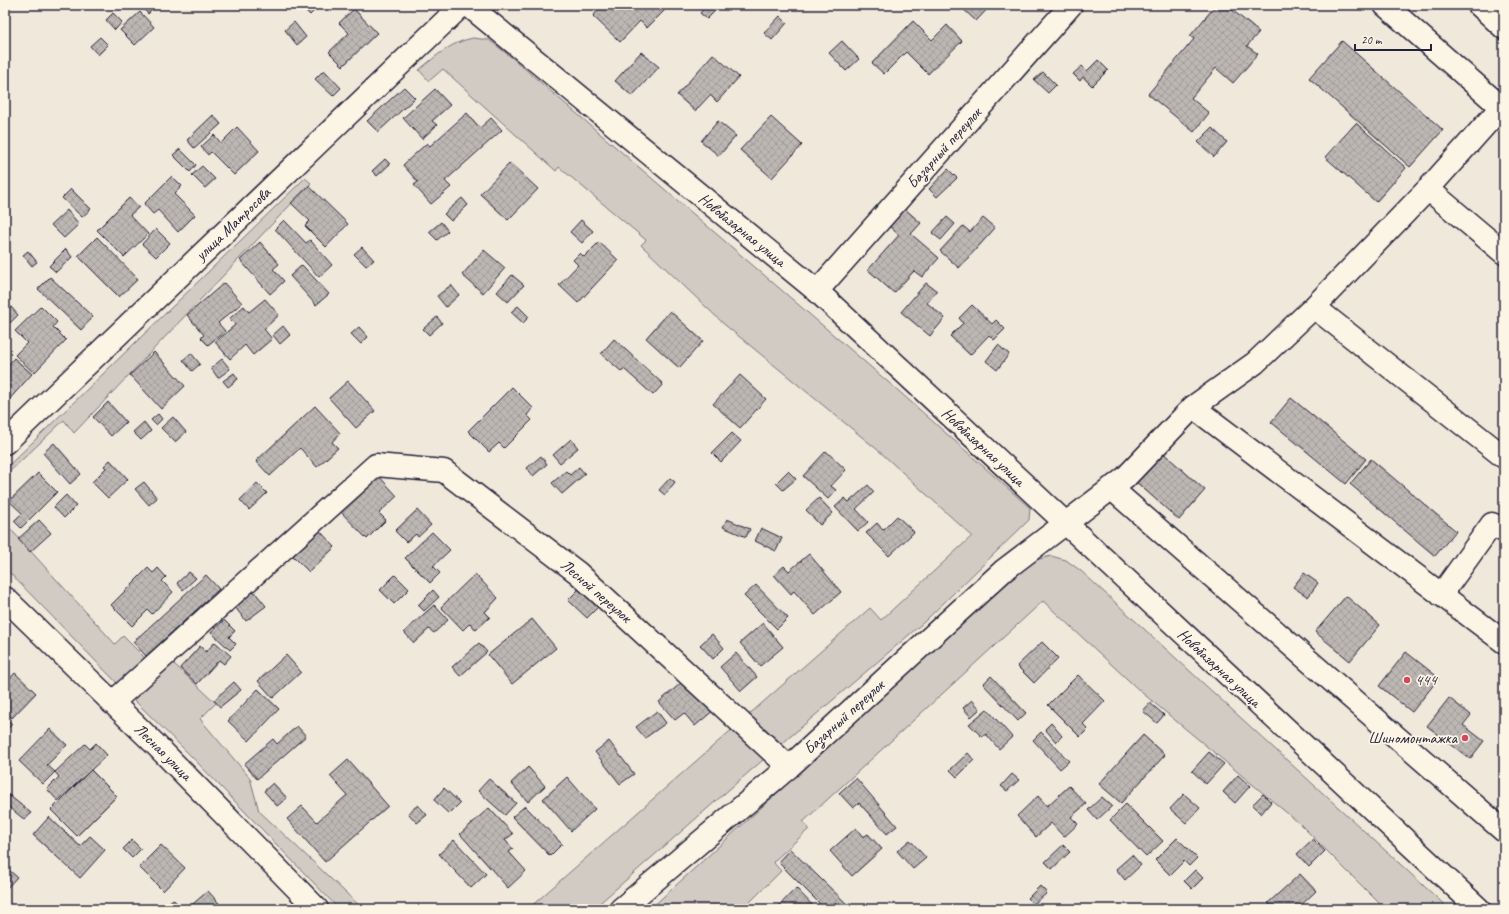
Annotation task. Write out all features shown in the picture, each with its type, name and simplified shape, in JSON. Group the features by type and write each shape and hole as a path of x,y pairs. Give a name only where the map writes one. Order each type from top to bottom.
{"street":[{"name":"улица Матросова","path":"5,443 462,5"},
{"name":"Новобазарная улица","path":"468,5 817,291 1064,524 1475,905"},
{"name":"Базарный переулок","path":"817,291 1072,5"},
{"path":"1385,5 1503,106"},
{"path":"1479,5 1504,28"},
{"name":"Базарный переулок","path":"621,909 789,767 1003,571 1125,478 1193,407 1255,363 1314,307 1428,189 1503,106"},
{"path":"1428,189 1504,253"},
{"path":"1314,307 1504,457"},
{"path":"1193,407 1504,642"},
{"name":"Лесной переулок","path":"112,703 376,464 444,471 578,573 789,767"},
{"path":"1111,488 1504,831"},
{"path":"1441,595 1492,524 1504,531"},
{"name":"Лесная улица","path":"5,598 317,909"},
{"path":"1475,905 1491,909"}],"shaded area":[{"path":"473,38 489,40 510,56 902,394 1030,508 1029,520 924,622 749,772 593,909 528,909 870,608 881,620 972,536 879,451 725,325 641,245 646,240 559,167 556,171 443,69 429,81 419,70 451,46"},
{"path":"305,178 311,183 74,433 64,420 5,476 5,469"},
{"path":"5,523 115,644 123,636 147,660 119,685 5,568"},
{"path":"1051,556 1066,560 1081,571 1449,909 1385,909 1299,823 1140,691 1043,601 803,822 809,829 773,862 781,871 743,909 650,909 1014,577 1036,560"},
{"path":"173,663 216,703 200,719 250,778 259,811 363,909 339,909 190,755 133,699"}],"building":[{"path":"140,5 157,5 148,14"},
{"path":"300,5 320,5 310,15"},
{"path":"603,5 670,5 647,28 640,21 620,42 593,16"},
{"path":"707,5 721,5 707,19 700,13"},
{"path":"959,5 991,5 976,21"},
{"path":"1216,5 1226,5 1259,32 1247,46 1258,54 1233,83 1216,68 1191,98 1209,113 1194,132 1148,94 1194,39 1190,36"},
{"path":"354,9 377,33 343,66 329,52 349,33 339,23"},
{"path":"140,12 154,27 135,45 120,30"},
{"path":"113,13 122,22 115,30 106,20"},
{"path":"780,16 787,23 772,40 764,33"},
{"path":"913,21 932,40 947,25 962,41 928,74 906,52 884,74 872,63"},
{"path":"294,22 306,37 297,45 285,30"},
{"path":"100,37 108,45 98,55 90,46"},
{"path":"842,41 859,59 846,71 829,53"},
{"path":"1342,41 1443,130 1410,167 1309,78"},
{"path":"641,52 659,67 632,96 615,81"},
{"path":"713,54 739,77 717,102 710,95 695,111 677,95"},
{"path":"1098,60 1108,70 1092,86 1083,77 1080,81 1073,74 1082,66 1087,71"},
{"path":"324,70 341,88 333,96 315,79"},
{"path":"1043,72 1056,85 1048,93 1034,80"},
{"path":"404,87 415,98 378,132 367,121"},
{"path":"435,89 450,105 432,121 437,125 422,139 403,118"},
{"path":"467,113 480,128 491,118 502,130 445,181 451,187 431,204 414,185 418,182 403,165 427,143 430,146"},
{"path":"213,115 221,124 194,148 187,140"},
{"path":"771,117 802,145 772,178 740,150"},
{"path":"718,121 736,136 719,156 701,141"},
{"path":"1356,123 1406,168 1376,202 1325,157"},
{"path":"237,127 259,151 234,175 211,152 208,155 201,147 214,135 221,143"},
{"path":"1212,128 1227,142 1214,157 1198,142"},
{"path":"180,149 196,165 190,172 173,155"},
{"path":"385,159 390,164 377,176 372,171"},
{"path":"510,163 538,189 508,220 480,194"},
{"path":"202,166 215,179 205,188 192,175"},
{"path":"948,169 957,178 937,197 929,189"},
{"path":"172,176 182,186 174,194 195,215 178,232 158,210 153,214 144,204"},
{"path":"309,186 348,224 326,247 305,226 310,221 291,203"},
{"path":"71,189 91,209 82,217 62,198"},
{"path":"129,198 139,207 130,215 148,234 124,257 97,230"},
{"path":"462,198 468,205 451,221 444,214"},
{"path":"905,209 921,223 911,234 939,258 922,277 914,271 894,293 868,270 899,235 889,226"},
{"path":"67,210 79,224 64,238 51,225"},
{"path":"947,217 955,224 941,240 932,233"},
{"path":"983,218 995,228 959,268 940,251 963,226 970,232"},
{"path":"284,220 306,243 310,240 332,265 319,277 275,229"},
{"path":"581,220 593,231 582,243 570,232"},
{"path":"441,222 448,231 437,240 429,232"},
{"path":"156,229 170,243 156,257 142,244"},
{"path":"97,237 138,279 119,297 78,256"},
{"path":"260,242 279,264 273,269 284,281 270,294 240,260"},
{"path":"599,242 618,260 578,303 559,285 578,265 573,260 580,253 584,257"},
{"path":"362,247 374,260 366,266 354,254"},
{"path":"66,249 72,257 56,272 49,266"},
{"path":"484,250 505,268 483,293 462,275"},
{"path":"28,251 37,262 32,266 23,255"},
{"path":"302,265 329,294 316,305 290,276"},
{"path":"512,275 524,285 508,302 497,292"},
{"path":"50,277 93,317 81,330 38,289"},
{"path":"224,283 242,303 218,323 225,331 208,345 201,338 204,335 187,315"},
{"path":"926,283 937,291 927,303 945,318 930,336 901,312"},
{"path":"451,285 459,295 446,307 437,296"},
{"path":"265,299 279,315 264,329 272,339 253,355 245,345 230,359 215,342 235,325 229,319 244,306 249,312"},
{"path":"5,300 18,315 10,323 5,318"},
{"path":"972,305 992,324 996,320 1005,329 994,340 989,335 970,355 950,336 963,323 959,318"},
{"path":"41,306 57,322 53,327 66,340 34,373 15,355 27,343 15,331"},
{"path":"518,306 529,317 523,323 511,312"},
{"path":"670,311 703,341 679,368 646,338"},
{"path":"437,317 442,323 429,335 423,329"},
{"path":"283,326 290,335 280,344 273,335"},
{"path":"359,327 368,337 361,344 351,334"},
{"path":"614,339 663,384 653,395 624,369 621,371 601,354"},
{"path":"998,345 1009,354 997,370 986,361"},
{"path":"154,352 185,386 161,409 130,375"},
{"path":"191,353 200,364 192,371 183,360"},
{"path":"14,358 32,374 6,403 5,369"},
{"path":"222,359 230,369 218,378 211,368"},
{"path":"234,373 238,379 228,387 223,381"},
{"path":"740,375 766,399 740,428 713,404"},
{"path":"348,381 375,411 356,428 329,398"},
{"path":"512,387 533,408 527,415 532,420 504,448 499,443 489,452 468,431"},
{"path":"1291,398 1366,459 1346,484 1271,422"},
{"path":"108,402 126,422 111,436 93,417"},
{"path":"315,406 340,433 332,442 338,448 317,467 300,448 270,476 256,461"},
{"path":"158,414 162,419 156,425 151,420"},
{"path":"173,417 186,432 175,442 161,428"},
{"path":"144,422 151,431 141,440 133,432"},
{"path":"732,433 741,441 721,462 712,453"},
{"path":"571,439 578,448 560,463 553,455"},
{"path":"54,443 81,474 70,484 43,453"},
{"path":"826,451 846,470 831,486 836,490 828,499 803,476"},
{"path":"1161,451 1205,490 1179,520 1135,481"},
{"path":"541,456 547,464 533,476 527,468"},
{"path":"1371,459 1456,531 1435,556 1350,484"},
{"path":"110,460 128,479 108,498 92,482 106,468 104,466"},
{"path":"579,467 585,474 562,494 552,483 566,471 570,475"},
{"path":"788,471 796,479 783,490 776,483"},
{"path":"38,473 57,492 21,528 14,521 22,513 9,501"},
{"path":"376,473 397,496 379,513 386,520 367,539 339,510"},
{"path":"670,478 675,482 665,495 659,490"},
{"path":"144,482 157,498 149,505 135,489"},
{"path":"257,483 267,493 249,510 240,500"},
{"path":"868,485 874,492 856,509 868,522 858,531 835,507 845,498 849,502"},
{"path":"66,495 76,506 64,518 54,507"},
{"path":"819,498 833,513 820,525 806,510"},
{"path":"417,510 431,525 418,537 416,534 406,542 395,531"},
{"path":"897,516 914,532 889,556 866,533 877,523 883,530"},
{"path":"727,519 750,529 746,537 723,527"},
{"path":"39,520 51,533 30,552 18,539"},
{"path":"761,528 782,538 776,551 755,541"},
{"path":"318,529 335,547 309,572 291,554"},
{"path":"432,532 450,550 433,566 440,573 430,583 405,558"},
{"path":"809,554 841,592 815,615 794,591 791,594 774,575 784,566 789,571"},
{"path":"148,568 153,573 158,568 166,577 162,581 173,592 152,614 148,610 132,626 111,605"},
{"path":"189,572 196,578 183,590 177,583"},
{"path":"1304,573 1318,583 1308,597 1293,587"},
{"path":"475,574 498,598 485,612 490,617 476,630 470,623 463,630 441,607"},
{"path":"206,575 219,589 146,656 133,642"},
{"path":"395,575 409,589 394,604 380,590"},
{"path":"585,583 604,601 587,618 568,600"},
{"path":"756,585 788,618 777,629 744,596"},
{"path":"253,590 266,606 246,621 234,606"},
{"path":"433,590 439,597 424,611 418,605"},
{"path":"1346,596 1380,625 1350,661 1315,632"},
{"path":"434,605 448,620 434,633 429,629 414,643 404,632"},
{"path":"532,619 556,648 512,684 488,655"},
{"path":"224,620 235,631 229,637 236,644 230,650 211,632"},
{"path":"763,623 783,647 760,666 740,643"},
{"path":"712,634 724,648 713,659 700,645"},
{"path":"215,642 231,656 224,664 219,660 197,684 180,668 200,646 206,652"},
{"path":"1042,642 1058,658 1034,683 1017,666"},
{"path":"479,643 487,652 460,676 452,667"},
{"path":"1406,652 1439,678 1412,712 1379,686"},
{"path":"736,653 757,677 741,691 720,667"},
{"path":"286,655 301,672 273,698 258,681"},
{"path":"15,673 36,693 12,718 5,711 5,684"},
{"path":"1078,675 1105,701 1083,724 1088,729 1080,737 1048,705"},
{"path":"991,676 1026,713 1018,721 983,684"},
{"path":"688,677 715,709 695,726 684,713 675,720 659,702"},
{"path":"234,682 241,690 220,707 214,700"},
{"path":"258,689 279,709 249,741 228,721"},
{"path":"1449,698 1471,715 1463,725 1484,741 1470,759 1427,726"},
{"path":"972,700 980,709 971,717 963,708"},
{"path":"1150,703 1164,715 1157,723 1143,711"},
{"path":"987,709 1012,737 999,749 986,734 982,737 969,724"},
{"path":"657,711 666,723 645,738 636,727"},
{"path":"5,718 12,724 5,732"},
{"path":"1051,723 1062,736 1056,742 1045,729"},
{"path":"297,726 306,736 257,779 244,764 273,739 277,744"},
{"path":"50,729 67,745 47,765 55,772 43,784 19,761"},
{"path":"1041,732 1069,761 1060,769 1033,740"},
{"path":"1143,735 1165,755 1121,803 1099,784"},
{"path":"609,741 634,774 620,784 595,752"},
{"path":"96,743 107,755 58,801 47,789 59,777 55,772 85,744 90,749"},
{"path":"1209,752 1224,764 1206,784 1192,771"},
{"path":"968,753 974,760 957,777 950,770"},
{"path":"348,760 388,806 325,862 287,819 302,806 317,822 347,795 330,776"},
{"path":"528,767 545,786 528,802 511,783"},
{"path":"91,770 117,796 77,836 51,810"},
{"path":"1012,774 1019,780 1007,791 1001,786"},
{"path":"1238,775 1250,786 1235,803 1223,792"},
{"path":"567,777 595,809 571,831 543,799"},
{"path":"856,778 897,826 887,834 859,803 853,808 839,793"},
{"path":"489,779 516,803 505,815 478,791"},
{"path":"273,783 287,798 277,806 264,791"},
{"path":"1069,786 1086,804 1071,817 1078,824 1064,837 1051,823 1036,837 1017,816 1038,796 1047,806"},
{"path":"444,788 460,803 449,814 434,800"},
{"path":"5,792 31,813 25,820 5,804"},
{"path":"1184,794 1200,808 1186,823 1170,809"},
{"path":"1263,794 1271,802 1261,814 1252,805"},
{"path":"1102,797 1112,806 1097,820 1088,810"},
{"path":"1126,804 1163,841 1146,857 1110,820"},
{"path":"418,805 427,815 417,823 408,813"},
{"path":"525,806 562,844 550,856 512,817"},
{"path":"489,808 513,834 505,840 513,849 509,852 526,871 508,888 460,834"},
{"path":"49,817 80,846 90,836 105,850 80,878 33,835"},
{"path":"856,828 863,837 868,834 882,849 852,876 830,851"},
{"path":"1177,838 1197,858 1189,866 1184,861 1170,875 1155,860"},
{"path":"1313,839 1325,851 1309,867 1297,854"},
{"path":"132,840 141,849 132,858 123,849"},
{"path":"454,840 486,874 471,888 439,854"},
{"path":"910,840 926,858 913,869 897,851"},
{"path":"161,845 185,868 163,891 139,867"},
{"path":"1063,845 1070,852 1052,869 1045,862"},
{"path":"790,849 852,909 825,909 778,862"},
{"path":"1132,855 1141,865 1125,880 1116,869"},
{"path":"1195,870 1203,878 1192,889 1184,881"},
{"path":"10,871 17,877 5,890 5,876"},
{"path":"1300,874 1316,891 1297,909 1274,909 1268,903"},
{"path":"1040,886 1047,893 1034,904 1028,898"},
{"path":"796,888 816,909 776,909"},
{"path":"208,891 224,909 187,909"},
{"path":"173,899 182,909 162,909"}],"place":[{"name":"444","path":"1407,680"},
{"name":"Шиномонтажка","path":"1465,738"}]}
